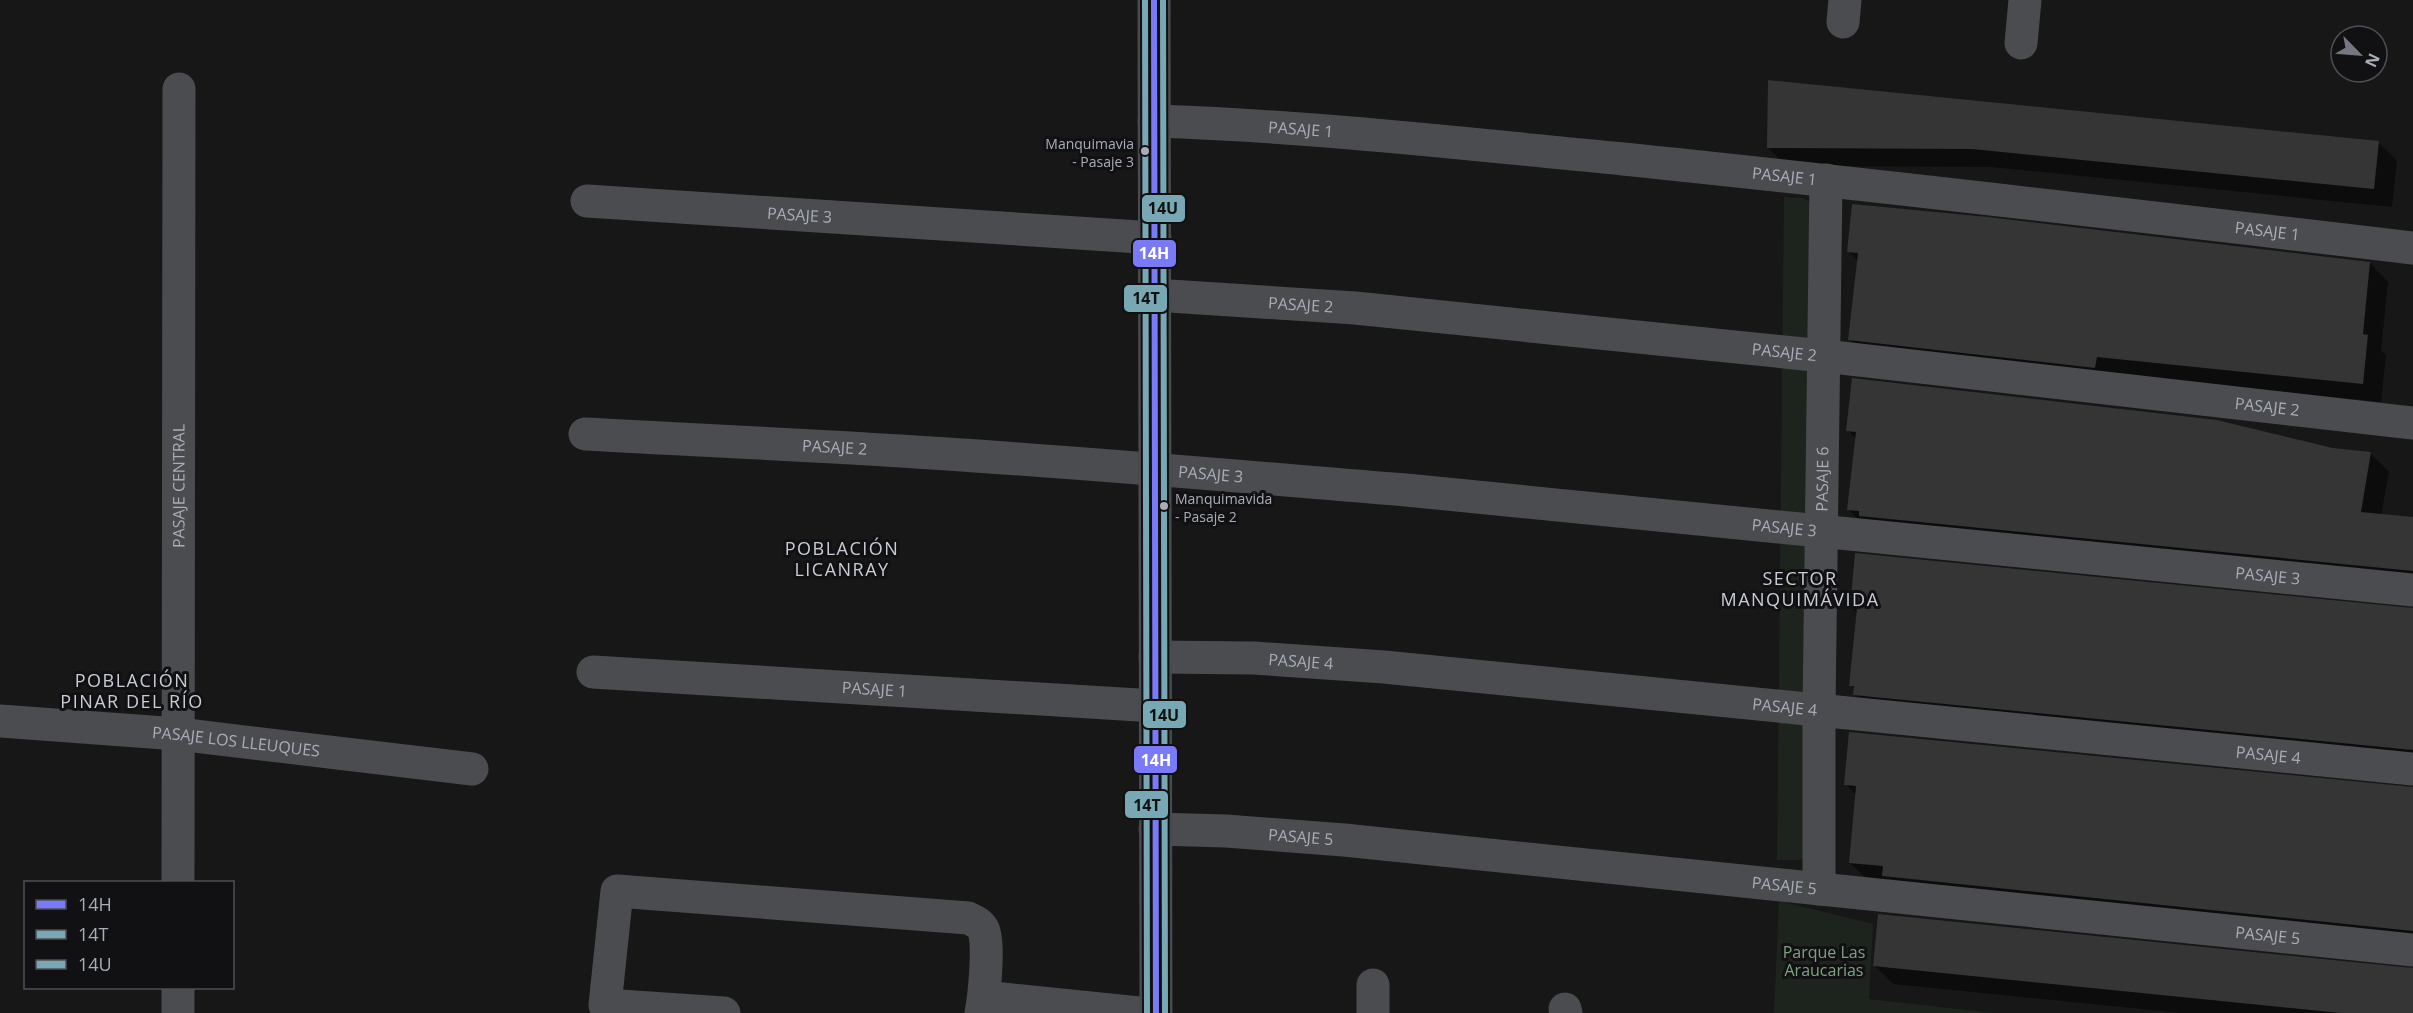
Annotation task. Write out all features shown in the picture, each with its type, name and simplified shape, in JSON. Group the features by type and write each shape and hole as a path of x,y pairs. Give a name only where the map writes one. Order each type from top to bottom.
{"street":[{"path":"1154,0 1156,1013"},
{"path":"2022,43 2025,0"},
{"name":"PASAJE CENTRAL","path":"178,881 179,88"},
{"name":"PASAJE 1","path":"1154,121 1308,128 1826,180 2413,248"},
{"name":"PASAJE 6","path":"1819,889 1826,180"},
{"name":"PASAJE 3","path":"586,201 1155,238"},
{"name":"PASAJE 2","path":"1154,295 1355,308 1824,356 2413,423"},
{"name":"PASAJE 2","path":"585,434 948,454 1155,469"},
{"name":"PASAJE 3","path":"1155,469 1263,480 1406,490 2413,590"},
{"name":"PASAJE 4","path":"1155,657 1254,658 1384,667 2413,769"},
{"name":"PASAJE 1","path":"593,672 1155,706"},
{"name":"PASAJE LOS LLEUQUES","path":"0,721 178,734 472,769"},
{"name":"PASAJE 5","path":"1155,829 1276,834 2413,950"},
{"path":"724,1013 604,1005 617,891 968,918 978,923 984,930 986,940 982,1005 1139,1013"},
{"path":"178,989 178,1013"}],"green space":[{"path":"1784,197 1803,198 1812,203 1808,857 1797,860 1777,860"},
{"name":"Parque Las Araucarias","path":"1779,901 1873,924 1869,999 1994,1013 1774,1013"}],"building":[{"path":"1768,80 2379,141 2374,189 1972,149 1767,148"},
{"path":"1852,204 1988,217 2370,262 2363,334 2368,335 2363,384 2097,357 2095,368 1848,340 1858,253 1847,252"},
{"path":"1852,378 2217,420 2333,448 2371,452 2361,512 2413,517 2413,571 1859,516 1859,511 1847,510 1856,432 1846,431"},
{"path":"1855,553 2413,608 2413,750 1853,695 1854,686 1849,686 1857,608 1850,608"},
{"path":"1849,732 2413,787 2413,931 1882,876 1883,866 1849,863 1856,786 1844,785"},
{"path":"1878,914 2413,968 2413,1013 2341,1013 1873,966"}],"transit line":[{"name":"14T","path":"1145,0 1147,1013"},
{"name":"14H","path":"1154,0 1156,1013"},
{"name":"14U","path":"1163,0 1165,1013"}],"place":[{"name":"Manquimavia - Pasaje 3","path":"1145,151"},
{"name":"Manquimavida - Pasaje 2","path":"1164,506"}],"district":[{"name":"POBLACIÓN LICANRAY","path":"842,558"},
{"name":"SECTOR MANQUIMÁVIDA","path":"1800,588"},
{"name":"POBLACIÓN PINAR DEL RÍO","path":"132,690"}]}
